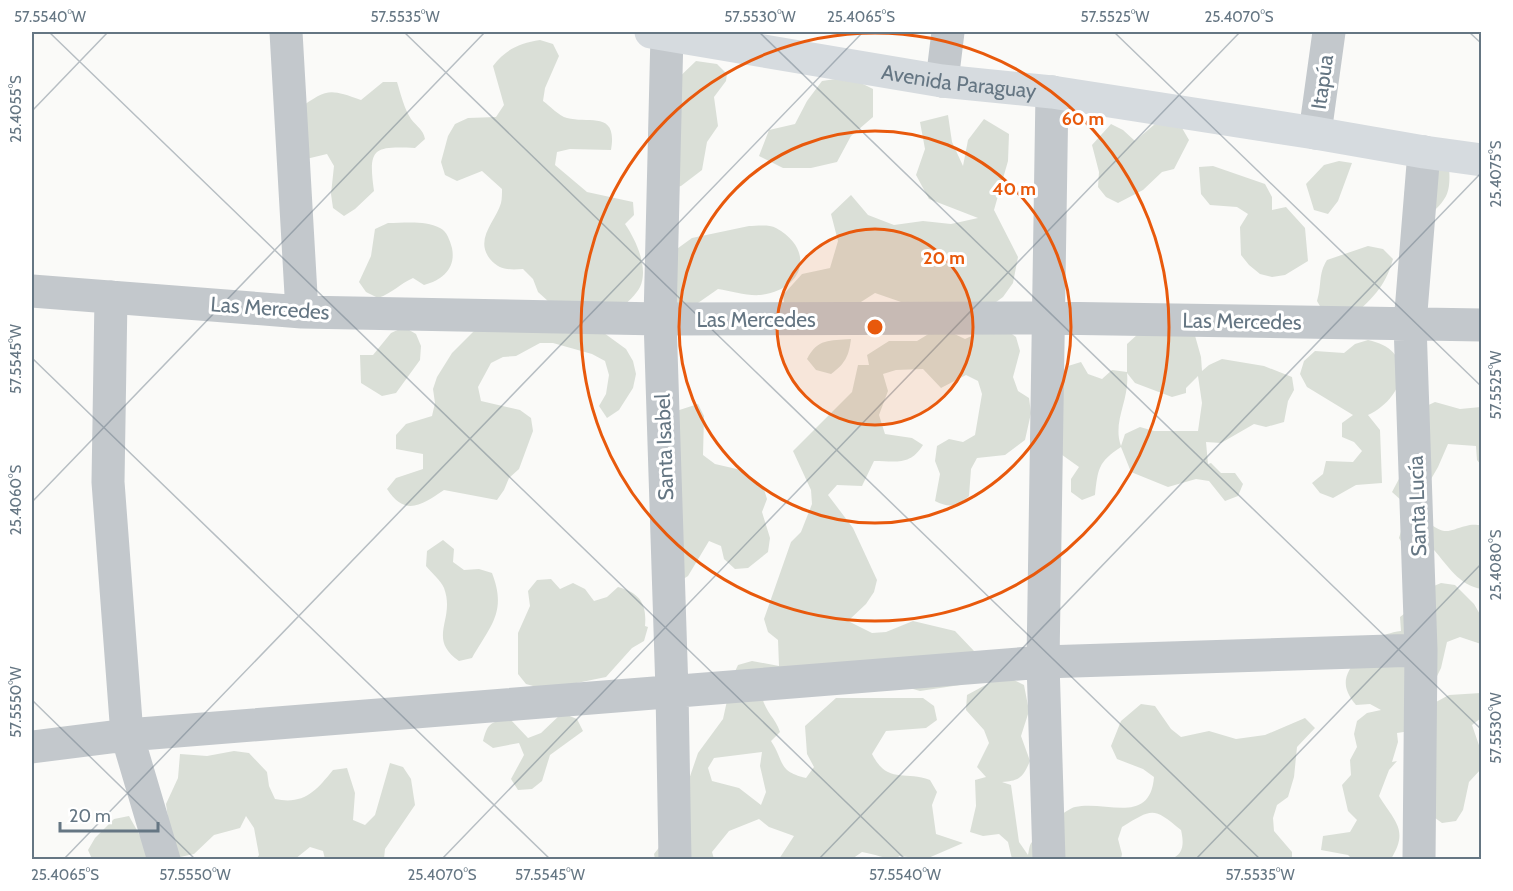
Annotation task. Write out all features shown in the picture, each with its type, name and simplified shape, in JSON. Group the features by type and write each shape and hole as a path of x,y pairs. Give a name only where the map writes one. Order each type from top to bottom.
{"street":[{"path":"286,32 302,312"},
{"path":"942,81 948,32"},
{"name":"Itapúa","path":"1316,133 1329,32"},
{"name":"Avenida Paraguay","path":"659,33 942,81 1052,92 1482,160"},
{"name":"Santa Isabel","path":"659,33 660,319 675,860"},
{"path":"1049,860 1043,662 1052,92"},
{"name":"Santa Lucía","path":"1419,860 1422,650 1410,324 1424,152"},
{"name":"Las Mercedes","path":"32,291 302,312 660,319 1048,318 1482,325"},
{"path":"111,297 108,482 126,735 164,860"},
{"path":"32,747 126,735 1043,662 1422,650"}],"shaded area":[{"path":"540,40 553,44 559,56 545,88 543,101 564,117 600,121 606,124 612,137 611,150 570,149 557,152 555,165 587,192 633,202 634,215 625,224 640,254 643,271 640,287 621,309 559,311 538,292 533,279 523,269 505,269 493,263 484,244 501,203 502,189 482,171 457,181 445,175 441,162 448,136 455,124 468,118 496,117 504,105 493,66 503,55 514,48"},
{"path":"696,61 717,64 727,74 726,81 714,97 718,126 707,142 702,170 681,186 673,188 670,86"},
{"path":"849,77 873,89 873,117 851,136 837,162 811,168 783,168 759,156 769,130 795,124 807,101 822,81"},
{"path":"383,82 397,82 409,115 425,139 415,148 382,149 376,153 372,166 374,191 344,216 333,208 331,194 334,166 327,154 302,160 298,109 315,97 328,92 361,100"},
{"path":"948,115 952,142 963,166 968,140 984,119 1009,134 1008,161 994,210 1018,257 1013,283 1003,297 981,313 927,311 875,293 811,334 787,324 783,295 802,274 830,268 838,241 831,214 851,195 868,215 894,225 923,221 951,224 978,218 929,199 916,175 925,149 920,122"},
{"path":"1111,124 1123,130 1135,141 1155,124 1182,128 1189,140 1174,169 1162,172 1143,190 1118,203 1106,197 1098,187 1099,172 1092,145"},
{"path":"1339,161 1352,163 1338,201 1328,214 1314,210 1306,184 1324,165"},
{"path":"1449,165 1448,190 1443,201 1426,219 1410,215 1404,195 1409,174"},
{"path":"1213,166 1265,184 1272,197 1272,210 1286,207 1305,228 1308,261 1285,275 1272,277 1260,274 1249,265 1241,255 1240,227 1248,214 1237,207 1210,205 1201,194 1199,167"},
{"path":"388,223 421,223 442,229 449,239 453,255 447,272 437,280 424,285 413,278 378,298 366,292 359,282 371,256 375,229"},
{"path":"749,226 776,228 789,237 797,247 800,268 787,286 775,292 760,295 718,289 685,312 671,308 674,251 692,238"},
{"path":"1368,246 1383,249 1393,259 1381,286 1349,319 1324,313 1317,301 1322,270 1327,260"},
{"path":"481,324 604,333 626,349 633,361 636,374 633,388 619,410 607,418 599,406 606,394 609,375 605,361 592,354 553,343 540,343 516,356 503,357 491,363 478,387 481,401 520,410 531,418 533,431 519,469 509,478 497,500 444,490 421,504 407,506 400,503 387,489 396,478 423,469 423,454 396,449 396,435 406,424 432,416 435,403 433,389 437,377 452,353"},
{"path":"404,327 416,334 421,346 420,360 396,393 382,396 361,383 360,355 373,355 391,333"},
{"path":"940,327 965,339 991,327 1005,329 1016,337 1020,351 1013,377 1018,391 1029,398 1031,413 1025,440 1005,455 977,458 971,469 969,496 965,500 953,505 935,501 940,474 935,461 937,446 949,439 963,442 975,435 982,394 978,381 966,375 941,388 923,369 896,370 883,374 888,391 879,415 885,434 912,438 923,445 913,456 902,461 874,461 862,486 837,485 828,495 853,528 877,580 874,592 866,604 848,621 872,633 886,632 913,621 955,631 974,651 971,677 960,685 920,691 882,680 762,697 780,732 771,741 783,765 790,772 806,778 814,767 807,754 805,726 836,698 923,698 934,706 937,720 926,728 886,731 872,754 884,770 897,775 930,780 937,792 932,805 936,834 963,843 926,859 899,856 897,859 892,859 862,852 852,859 779,859 794,836 769,827 759,819 729,831 712,852 714,859 655,859 654,854 671,832 698,753 723,719 732,678 738,665 752,661 779,666 778,640 768,632 764,619 791,542 801,532 812,504 811,490 793,451 852,392 858,365 869,365 867,355 889,341 917,341","holes":["762,752 760,766 766,792 761,805 739,788 712,781 708,768 714,758"]},
{"path":"1194,332 1201,357 1202,371 1222,359 1264,366 1292,377 1294,390 1288,401 1284,422 1266,427 1254,424 1221,443 1206,442 1208,464 1211,463 1221,473 1235,473 1243,484 1238,496 1225,501 1209,481 1196,479 1168,487 1131,472 1121,447 1100,467 1095,495 1082,500 1071,492 1071,479 1079,467 1058,452 1058,376 1068,366 1081,362 1088,374 1102,379 1112,370 1127,372 1127,344 1138,334","holes":["1127,373 1135,383 1172,397 1186,393 1186,388 1198,376 1202,403 1198,431 1154,431 1140,427 1125,434 1121,446 1119,428"]},
{"path":"851,339 846,359 831,374 816,370 807,359 815,347 820,344"},
{"path":"1368,340 1384,345 1394,353 1400,363 1401,374 1398,386 1381,407 1368,415 1380,430 1382,483 1356,485 1333,498 1320,493 1312,483 1323,474 1326,461 1353,462 1362,451 1354,442 1342,437 1342,423 1353,415 1307,387 1300,374 1304,361 1315,351 1344,353 1355,344"},
{"path":"1435,402 1460,409 1481,407 1481,465 1477,460 1476,446 1448,444 1438,467 1416,505 1402,501 1392,492 1417,445 1422,408"},
{"path":"698,404 704,416 703,455 715,464 741,470 763,486 767,499 762,512 770,538 768,552 748,568 735,569 724,559 721,546 709,541 688,576 677,583 670,413"},
{"path":"1430,524 1444,531 1481,525 1481,589 1460,579 1434,550 1406,549 1399,538 1403,525"},
{"path":"443,540 454,549 453,562 464,570 479,569 492,573 498,598 495,618 472,658 459,661 449,653 444,644 447,599 444,588 426,566 427,551"},
{"path":"551,579 560,589 573,583 585,589 594,601 607,597 618,587 626,589 640,600 645,611 645,626 648,627 644,641 632,648 606,677 540,688 526,684 518,674 518,633 530,606 528,591 537,580"},
{"path":"1441,583 1455,585 1474,604 1481,616 1481,644 1460,637 1447,642 1441,668 1410,731 1397,733 1398,742 1392,762 1397,761 1389,770 1379,796 1398,826 1399,841 1396,849 1391,859 1352,859 1348,855 1321,850 1323,836 1350,832 1357,820 1348,811 1342,785 1351,775 1350,760 1357,747 1354,734 1357,721 1367,713 1381,710 1370,704 1356,705 1346,686 1347,675 1354,663 1373,643 1382,636 1401,631 1400,617 1422,600 1429,588"},
{"path":"1004,675 1024,685 1029,711 1021,736 1030,761 1020,777 1013,781 1002,782 1011,785 1019,842 1028,855 1030,845 1035,838 1065,812 1075,807 1125,808 1135,806 1144,801 1151,792 1154,777 1143,769 1117,759 1111,746 1121,721 1141,704 1155,706 1171,729 1181,737 1209,731 1236,739 1265,735 1305,718 1315,728 1297,747 1294,777 1288,797 1277,805 1273,818 1274,831 1292,852 1292,859 1171,859 1181,851 1183,839 1181,830 1164,817 1153,813 1140,816 1122,827 1118,839 1121,859 1031,860 1029,857 1029,859 1012,859 1008,842 999,834 983,836 970,832 976,806 975,780 986,777 977,767 989,743 984,730 966,710 967,695"},
{"path":"1481,693 1481,718 1472,725 1481,751 1481,769 1469,782 1463,810 1456,821 1442,823 1431,815 1436,702 1449,695"},
{"path":"562,713 577,719 583,731 550,755 542,781 532,789 518,790 511,779 524,755 519,743 493,748 483,741 489,726 494,722 510,719 528,738 541,733"},
{"path":"234,751 249,753 267,772 269,786 275,799 302,798 315,790 333,770 347,768 355,793 353,820 365,825 375,815 390,763 403,767 411,779 415,805 385,849 384,859 325,859 323,851 310,847 295,859 256,860 259,855 254,828 246,816 240,828 214,835 194,854 180,857 172,847 166,804 178,778 180,754 207,756"},
{"path":"129,816 153,859 92,859 88,850 95,838 114,819"}]}
